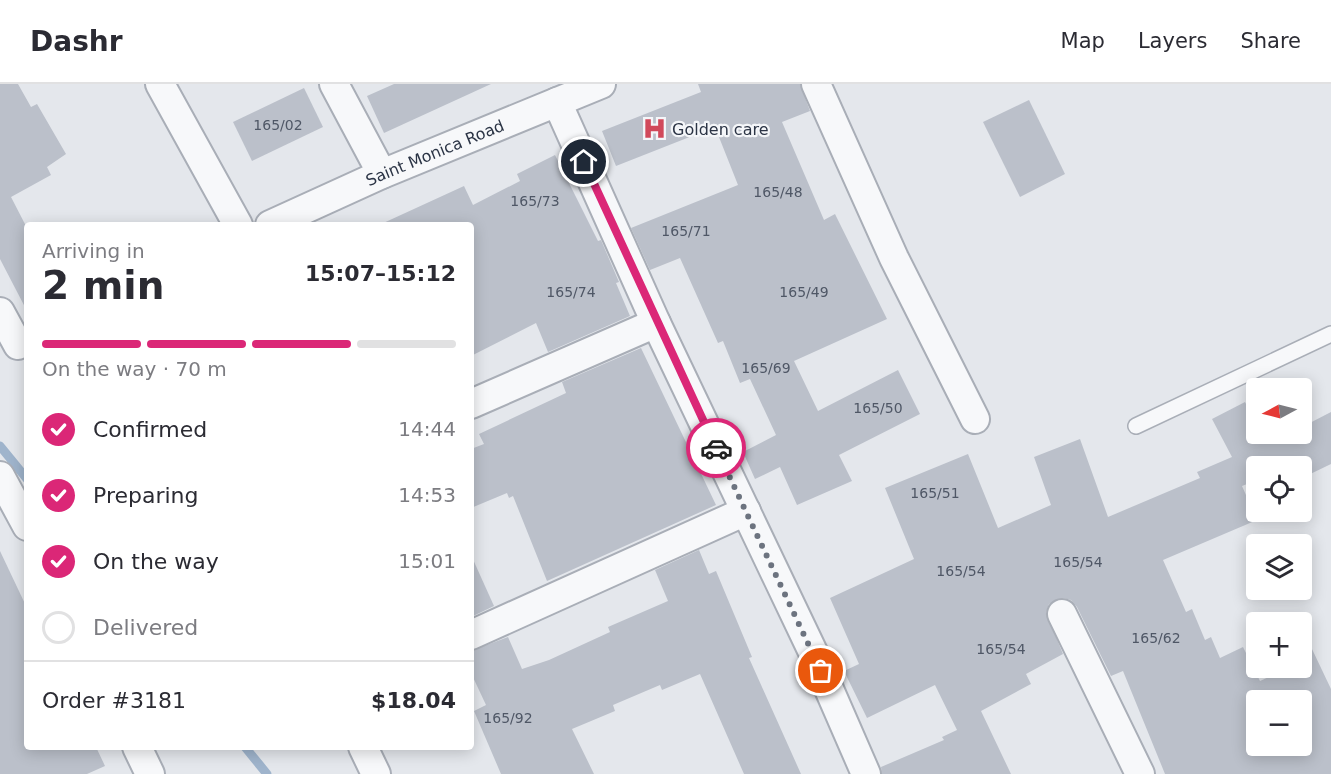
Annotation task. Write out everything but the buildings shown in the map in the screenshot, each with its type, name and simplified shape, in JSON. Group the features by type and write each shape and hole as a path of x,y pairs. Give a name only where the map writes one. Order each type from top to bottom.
{"street":[{"path":"160,84 236,222"},
{"path":"334,84 382,174"},
{"name":"Saint Monica Road","path":"277,222 382,174 601,84"},
{"path":"816,84 894,258 975,418"},
{"path":"557,102 656,323 812,650 866,774"},
{"path":"0,312 15,347"},
{"path":"474,403 656,323"},
{"path":"0,476 24,520"},
{"path":"474,634 746,511"},
{"path":"1062,614 1140,774"},
{"path":"138,750 150,774"},
{"path":"364,750 376,774"}],"lane":[{"path":"1136,426 1331,334"}],"waterway":[{"path":"0,446 24,475"},
{"path":"247,750 267,774"}],"way so far":[{"path":"716,448 821,671"}],"place":[{"name":"Golden care","path":"654,129"}],"route":[{"path":"584,162 656,323 716,448"}]}
